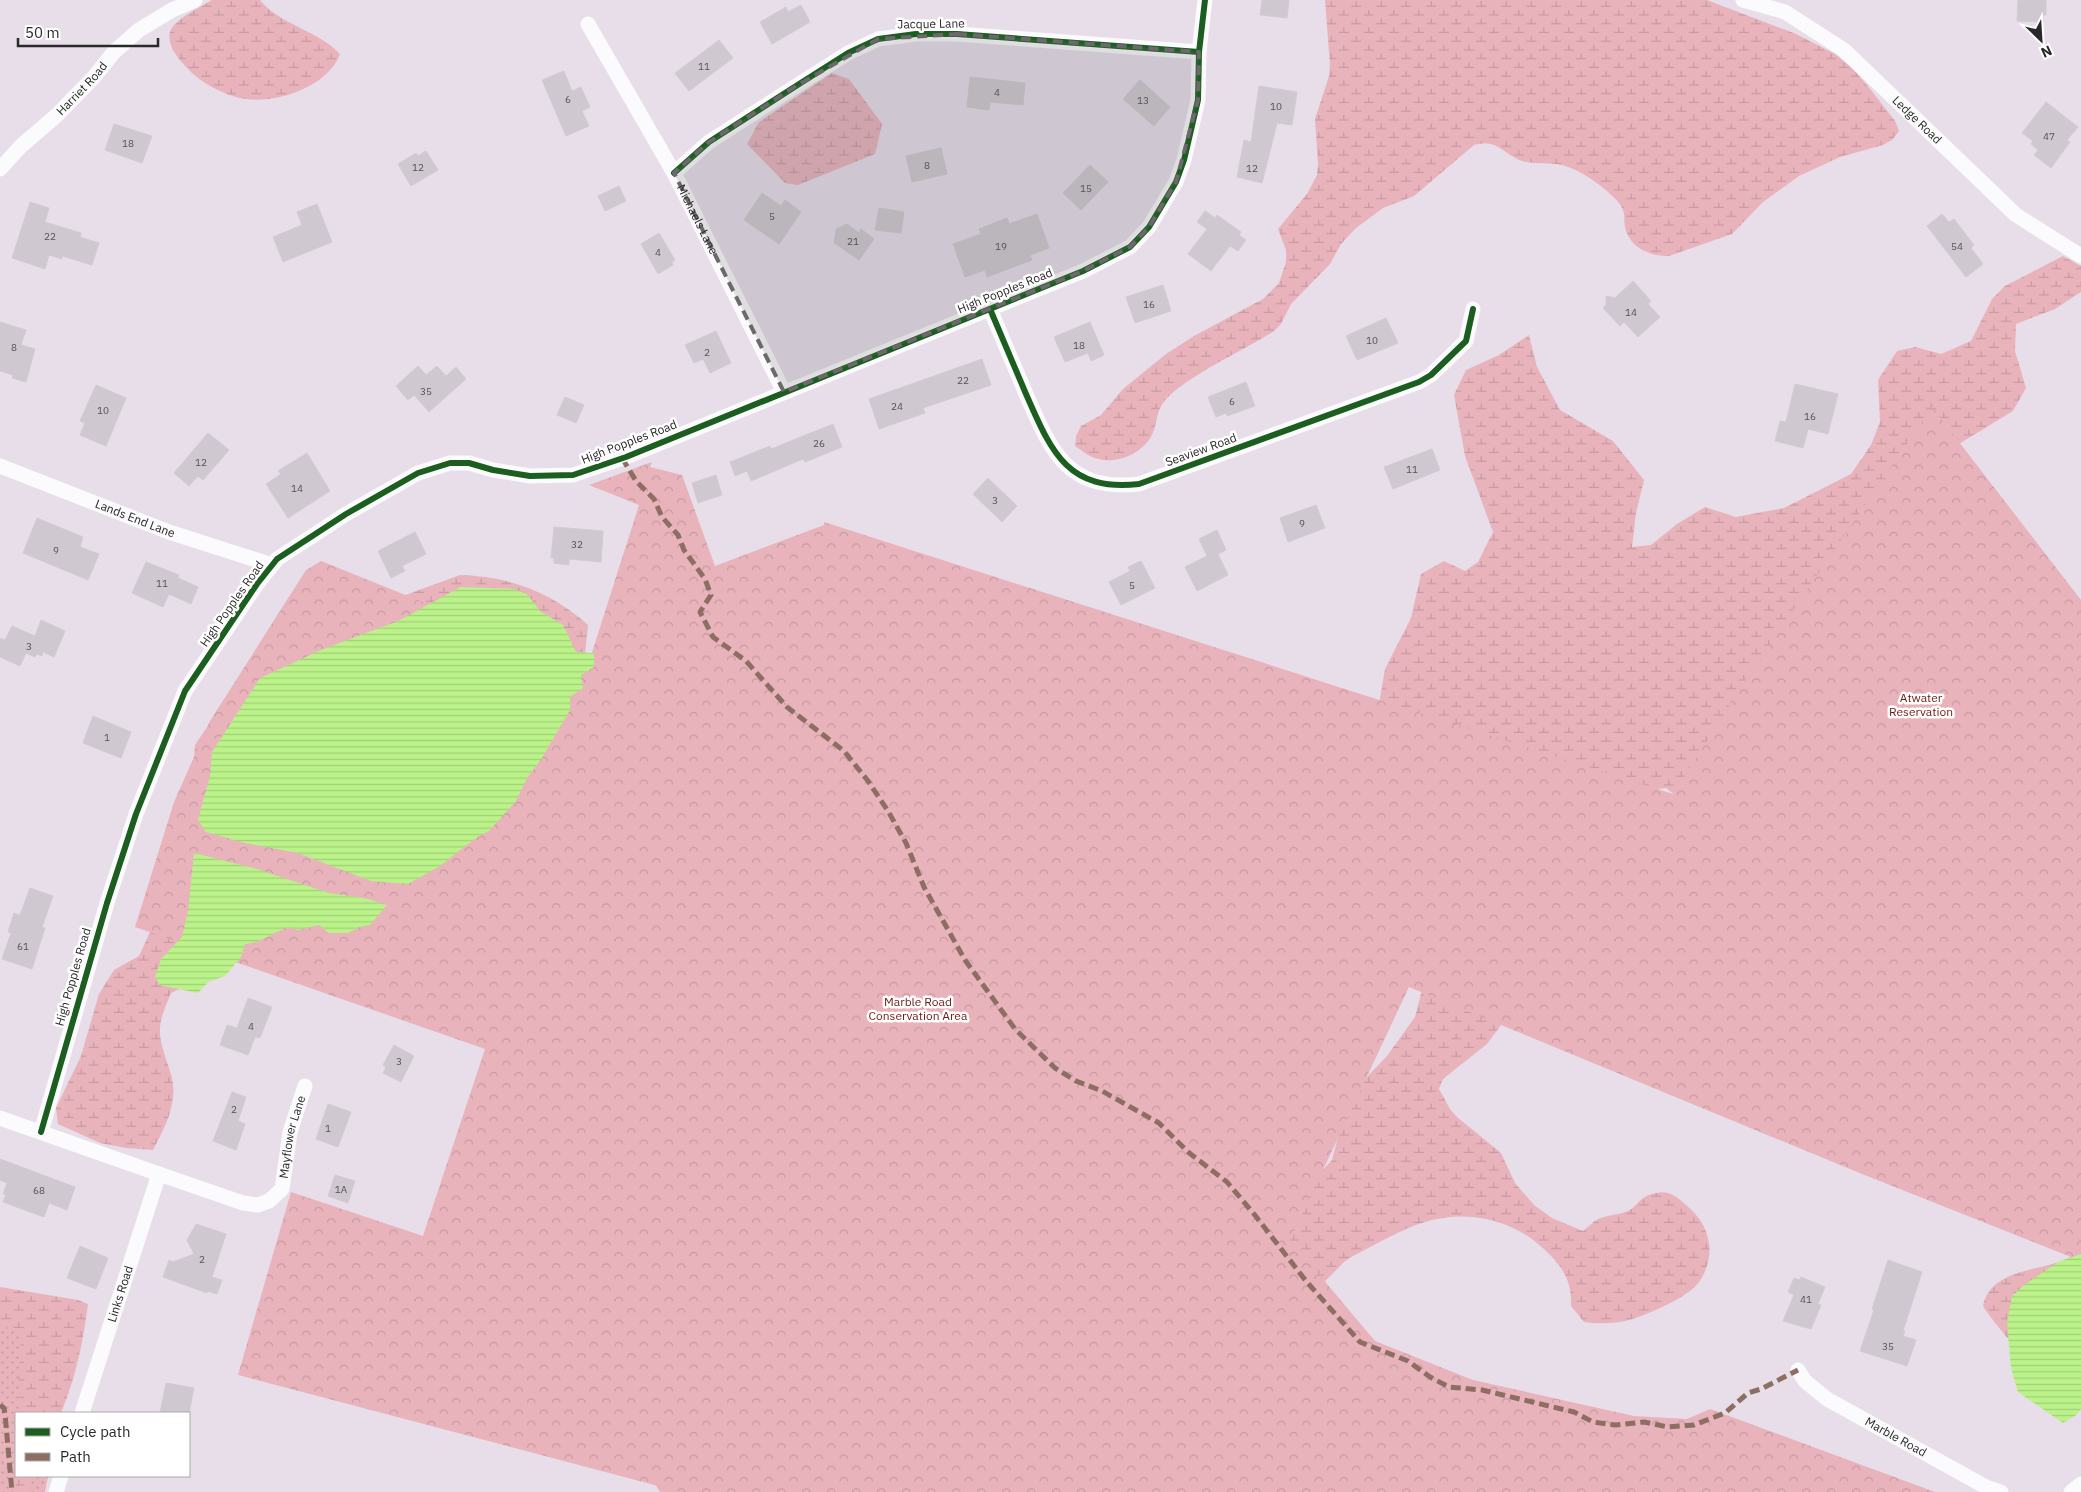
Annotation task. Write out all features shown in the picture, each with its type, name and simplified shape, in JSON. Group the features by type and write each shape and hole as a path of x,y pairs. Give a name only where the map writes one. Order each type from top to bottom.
{"street":[{"name":"Harriet Road","path":"0,169 21,146 57,115 94,77 114,52 139,30 172,10 195,0"},
{"name":"High Popples Road","path":"41,1132 107,903 136,814 185,691 247,598 277,559 346,514 418,474 450,463 469,462 493,470 530,476 572,475 626,457 990,309 1111,258 1130,247 1149,227 1176,182 1184,160 1198,100 1199,52 1205,0"},
{"name":"Ledge Road","path":"1743,0 1785,12 1844,50 2016,215 2081,256"},
{"name":"Michaels Lane","path":"588,24 674,173 784,392"},
{"name":"Jacque Lane","path":"674,173 710,142 804,81 848,54 888,37 916,34 957,34 1199,52"},
{"name":"Seaview Road","path":"990,309 1045,437 1059,458 1087,480 1123,486 1139,484 1419,382 1431,375 1466,341 1473,309"},
{"name":"Lands End Lane","path":"0,466 169,532 272,565"},
{"name":"Mayflower Lane","path":"159,1174 243,1203 258,1206 269,1201 282,1189 290,1132 305,1086"},
{"path":"0,1118 159,1174"},
{"name":"Links Road","path":"82,1412 131,1266 159,1174"},
{"name":"Marble Road","path":"1798,1370 1805,1382 1827,1399 1976,1482 2001,1492"},
{"path":"56,1492 61,1477"},
{"path":"2071,1492 2081,1484"}],"highlighted area":[{"path":"957,34 1199,52 1198,100 1176,182 1149,227 1130,247 1083,271 784,392 674,173 709,142 796,86 878,39"}],"green space":[{"path":"212,0 260,0 278,16 321,39 340,54 333,66 323,77 310,86 280,97 249,99 236,97 220,91 198,78 185,66 173,50 169,39 170,32 177,22"},
{"path":"1325,0 1707,0 1796,34 1835,54 1852,68 1867,85 1895,121 1899,131 1892,140 1883,145 1840,157 1799,176 1763,202 1732,234 1669,256 1648,252 1636,245 1631,240 1625,227 1624,212 1619,203 1584,174 1557,164 1522,161 1495,145 1474,145 1414,196 1383,208 1356,228 1341,244 1330,264 1291,304 1281,324 1273,332 1206,370 1169,396 1161,406 1151,437 1140,449 1119,459 1103,460 1090,456 1075,446 1076,436 1081,426 1101,415 1123,389 1166,354 1194,336 1263,299 1279,283 1286,262 1286,250 1278,229 1307,194 1317,175 1315,119 1329,76 1330,65"},
{"path":"832,73 849,79 882,124 875,154 798,185 785,183 747,144 759,122"},
{"path":"2063,256 2081,266 2081,292 2055,309 2016,324 2015,351 2026,388 2013,411 1949,450 1701,815 1666,788 1657,789 1513,1009 1487,1044 1443,1079 1439,1089 1450,1109 1457,1117 1501,1153 1515,1183 1534,1205 1552,1218 1583,1231 1598,1219 1628,1211 1650,1194 1665,1192 1679,1199 1695,1213 1706,1231 1709,1243 1709,1258 1706,1268 1702,1278 1694,1288 1667,1305 1629,1320 1606,1323 1584,1322 1571,1306 1570,1289 1565,1275 1551,1256 1532,1239 1504,1224 1489,1220 1473,1217 1441,1218 1407,1229 1344,1262 1281,1326 764,1492 660,1492 650,1476 1317,1176 1332,1160 1338,1137 1360,1084 1387,1056 1415,1017 1435,939 1377,716 1385,669 1411,618 1421,574 1444,561 1465,571 1478,562 1493,532 1465,456 1454,395 1466,370 1499,355 1529,335 1537,367 1560,410 1613,441 1644,480 1636,513 1632,547 1651,545 1677,524 1705,507 1736,517 1784,508 1851,474 1871,445 1880,422 1878,380 1897,351 1915,347 1941,354 1971,341 1992,299 2005,286"},
{"name":"Marble Road Conservation Area","path":"1932,407 2081,600 2081,1261 1862,1174 1409,987 1290,1240 1375,1341 1473,1380 1634,1416 1687,1419 1710,1409 1935,1492 681,1492 238,1375 291,1192 423,1236 485,1049 135,927 174,802 210,721 306,570 321,561 587,668 639,505 589,485 652,462 650,467 682,475 715,566 824,525 824,522 1673,794 1749,675"},
{"path":"460,575 478,576 512,583 528,588 560,603 588,625 585,654 248,934 201,979 171,993 162,1016 160,1034 162,1048 173,1083 173,1097 168,1118 153,1150 126,1148 100,1143 58,1124 56,1108 81,1056 99,994 114,970 139,956 160,910 194,759 195,745 229,694 326,624"},
{"path":"2081,1249 2018,1352 1983,1306 1987,1294 1995,1285 2005,1279 2065,1260"},
{"path":"0,1287 78,1300 88,1304 78,1359 61,1412 20,1412 21,1336 0,1323"},
{"path":"0,1300 40,1318 50,1412 15,1412 15,1477 48,1477 45,1492 0,1492"},
{"path":"16,1477 32,1477 28,1492 15,1492"}],"shaded area":[{"path":"461,587 514,589 527,594 540,611 563,625 576,652 594,653 594,667 581,675 583,688 570,697 570,710 542,758 527,778 516,801 490,830 473,840 440,866 408,884 371,881 298,853 245,843 206,832 198,820 210,776 212,752 260,678 321,650 398,621"},
{"path":"194,853 257,869 329,893 364,898 387,905 370,925 360,927 348,933 329,933 319,925 298,930 288,927 261,940 245,944 241,957 225,976 208,982 198,993 160,985 155,977 161,959 182,937 188,911"},
{"path":"2081,1254 2081,1409 2075,1416 2063,1423 2018,1392 2011,1368 2007,1322 2012,1296 2024,1285 2058,1262"}],"building":[{"path":"1262,0 1289,0 1287,18 1260,15"},
{"path":"2018,0 2046,0 2046,15 2043,15 2043,22 2017,21"},
{"path":"801,5 810,22 772,44 760,22 786,7 788,12"},
{"path":"719,40 733,58 689,91 675,73"},
{"path":"564,71 572,91 581,87 590,107 582,111 589,126 566,136 542,80"},
{"path":"970,77 1025,83 1023,105 990,102 989,110 967,107"},
{"path":"1140,80 1170,107 1154,126 1123,99"},
{"path":"1259,86 1297,92 1292,125 1277,123 1262,183 1237,177 1244,140 1251,142"},
{"path":"2046,102 2078,127 2067,140 2070,142 2051,168 2034,155 2038,150 2031,144 2033,141 2022,133"},
{"path":"114,124 152,136 142,163 105,150"},
{"path":"941,148 947,174 912,182 906,156"},
{"path":"426,151 438,170 411,186 398,164 416,153 418,156"},
{"path":"1090,165 1108,182 1081,210 1063,193"},
{"path":"619,186 626,201 605,211 598,196"},
{"path":"762,193 781,206 785,200 801,212 779,244 744,220"},
{"path":"30,202 49,208 45,222 81,233 80,237 99,243 92,265 62,256 62,259 49,255 45,269 12,258"},
{"path":"317,204 332,242 283,262 273,237 302,225 297,212"},
{"path":"879,208 904,212 901,233 875,230"},
{"path":"1205,211 1215,218 1217,215 1241,232 1239,235 1246,240 1238,251 1230,246 1211,271 1188,254 1207,229 1197,222"},
{"path":"1037,214 1049,248 1030,255 1032,260 987,277 985,270 965,277 953,244 981,234 979,229 1007,218 1009,224"},
{"path":"1942,214 1949,222 1954,219 1974,245 1971,248 1983,264 1966,277 1927,226"},
{"path":"847,224 859,233 861,229 874,239 859,260 834,243 836,229"},
{"path":"659,233 675,260 672,262 673,265 658,274 641,244"},
{"path":"1633,281 1651,301 1648,304 1660,317 1638,337 1624,322 1620,326 1603,308 1606,305 1606,296 1615,298"},
{"path":"1163,285 1171,311 1135,323 1126,297"},
{"path":"1386,318 1398,343 1357,360 1346,336"},
{"path":"0,322 26,330 21,345 35,349 26,382 12,378 13,375 0,371"},
{"path":"1090,322 1104,355 1091,361 1088,353 1065,362 1054,337"},
{"path":"716,331 731,363 710,373 703,359 694,363 685,345"},
{"path":"982,359 991,385 923,408 925,413 879,429 869,399"},
{"path":"418,366 426,375 437,366 446,376 456,367 466,379 429,412 414,395 408,400 396,386"},
{"path":"1246,382 1255,406 1227,416 1226,413 1216,417 1208,397"},
{"path":"1795,384 1838,394 1828,434 1808,429 1803,448 1775,441 1780,421 1786,422"},
{"path":"96,385 126,398 106,446 80,435 85,423 80,421"},
{"path":"565,397 584,405 576,423 557,415"},
{"path":"833,424 842,447 805,462 803,459 751,481 747,471 735,476 730,462 770,446 771,449"},
{"path":"208,433 229,450 203,480 198,476 189,486 174,473"},
{"path":"1432,449 1440,470 1393,489 1384,467"},
{"path":"307,453 330,491 288,518 266,484 281,474 278,471"},
{"path":"716,475 722,495 698,503 692,483"},
{"path":"988,478 1017,506 1002,522 973,494"},
{"path":"1316,505 1325,528 1288,542 1280,518"},
{"path":"37,518 83,537 80,547 99,554 88,580 23,553"},
{"path":"554,527 603,531 601,562 569,559 569,565 554,563 554,558 551,558"},
{"path":"1217,530 1226,550 1218,554 1228,575 1197,591 1185,567 1207,556 1199,539"},
{"path":"415,532 426,554 402,566 405,571 391,578 378,551"},
{"path":"1141,561 1155,588 1121,605 1109,582 1130,571 1128,567"},
{"path":"146,562 179,575 178,578 198,587 191,604 169,594 163,607 132,593"},
{"path":"41,620 65,631 54,657 43,652 42,656 37,654 35,657 26,653 20,666 0,657 0,638 5,640 12,626 35,636"},
{"path":"93,716 131,732 121,758 83,743"},
{"path":"30,888 53,896 42,927 45,928 32,969 2,959 11,933 8,932 14,913 20,915"},
{"path":"248,998 272,1007 260,1038 255,1037 248,1055 220,1045 227,1025 237,1028"},
{"path":"394,1045 414,1056 401,1082 383,1073 386,1067 383,1065"},
{"path":"232,1092 246,1097 238,1121 245,1124 236,1150 213,1141"},
{"path":"328,1104 351,1112 338,1147 316,1139"},
{"path":"0,1159 75,1187 67,1210 49,1203 44,1217 3,1202 6,1195 3,1194 7,1183 0,1180"},
{"path":"335,1175 355,1181 348,1203 328,1196"},
{"path":"196,1224 226,1234 212,1277 222,1280 217,1294 208,1291 207,1293 163,1277 169,1260 173,1262 194,1254 187,1240"},
{"path":"80,1246 108,1258 96,1289 67,1278"},
{"path":"1888,1260 1922,1272 1903,1331 1905,1331 1903,1336 1916,1340 1907,1366 1860,1351"},
{"path":"1801,1277 1825,1287 1818,1304 1821,1305 1811,1329 1783,1321 1794,1295 1788,1292 1794,1278 1800,1280"},
{"path":"166,1383 194,1388 189,1412 160,1412"}],"marked path":[{"path":"622,458 636,481 654,499 662,517 678,535 684,550 705,579 711,595 700,612 713,637 746,661 787,707 844,751 868,781 906,843 924,887 965,960 1015,1029 1055,1068 1076,1081 1102,1091 1159,1123 1188,1152 1227,1182 1306,1281 1360,1342 1408,1361 1430,1377 1449,1387 1482,1390 1574,1412 1593,1422 1615,1425 1644,1422 1668,1427 1694,1425 1725,1413 1748,1393 1761,1389 1798,1370"},
{"path":"0,1405 4,1408 5,1414 12,1492"}],"cycle path":[{"path":"41,1132 107,903 136,814 185,691 257,584 277,559 346,514 418,473 450,463 469,463 493,470 530,476 573,475 626,457 1083,271 1130,247 1149,227 1176,182 1184,160 1198,100 1199,52 1205,0"},
{"path":"674,173 709,142 848,53 878,39 916,34 957,34 1199,52"},
{"path":"990,309 1035,415 1054,450 1078,474 1094,481 1114,485 1139,484 1419,382 1431,375 1466,341 1473,309"}],"park label":[{"name":"Atwater Reservation","path":"1921,705"}]}
